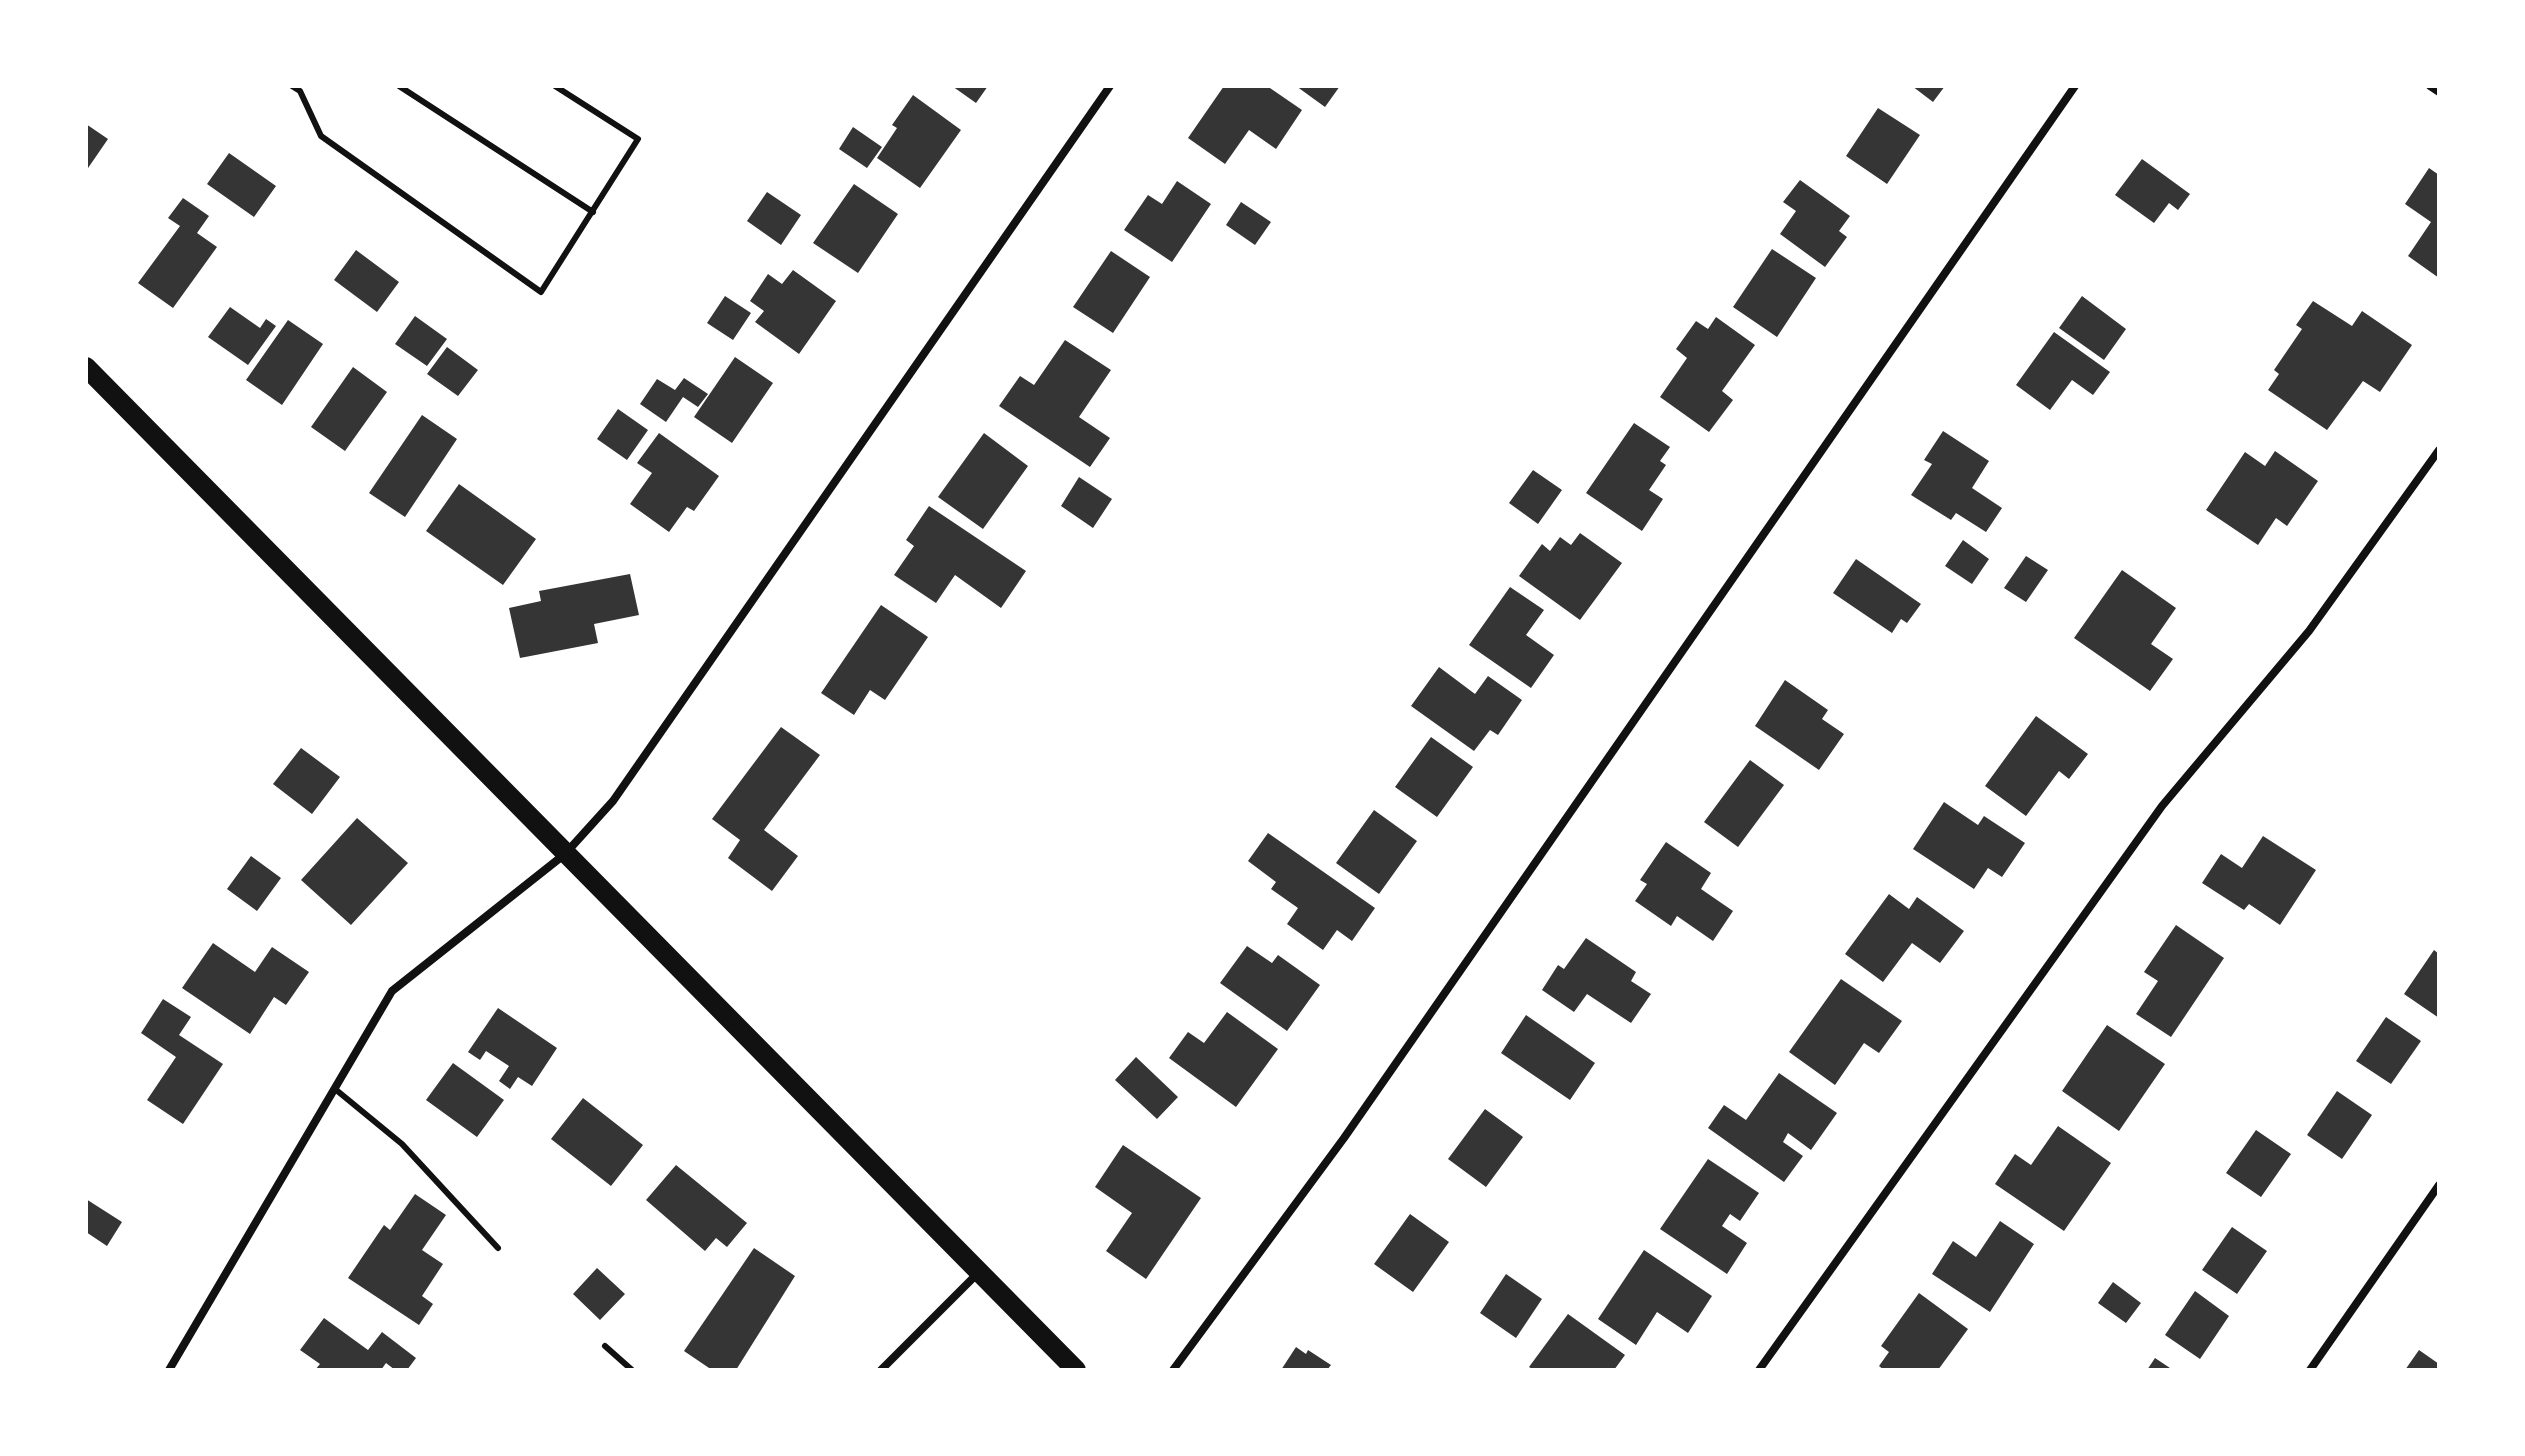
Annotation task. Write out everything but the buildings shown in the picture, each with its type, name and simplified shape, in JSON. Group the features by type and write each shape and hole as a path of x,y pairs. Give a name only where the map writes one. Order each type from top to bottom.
{"main road":[{"path":"86,367 1076,1370"}],"street":[{"path":"169,1370 392,991 565,854 613,801 1110,86"},
{"path":"1173,1370 1362,1112 2075,86"},
{"path":"2430,86 2439,92"},
{"path":"1759,1370 2162,806 2309,631 2439,450"},
{"path":"2310,1370 2439,1185"},
{"path":"881,1370 979,1273"}],"lane":[{"path":"292,86 300,91 321,136 541,292 638,139 555,86"},
{"path":"399,86 593,212"},
{"path":"335,1089 402,1144 498,1248"},
{"path":"605,1346 632,1370"}]}
